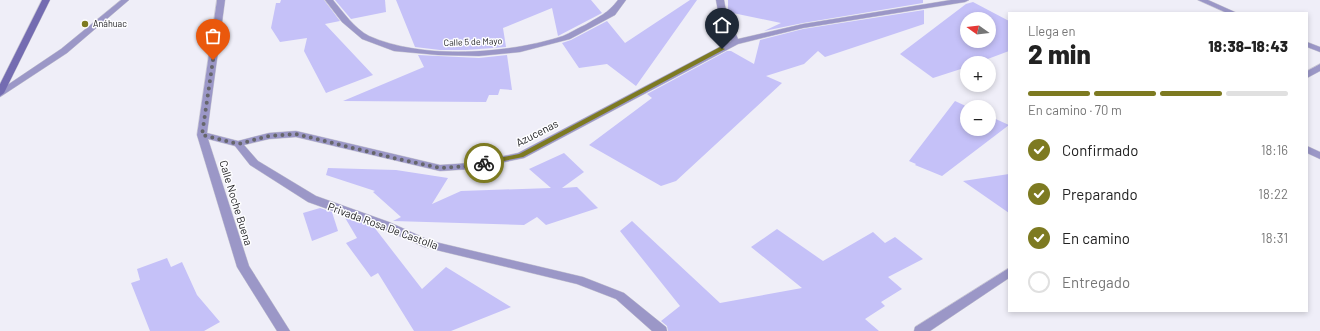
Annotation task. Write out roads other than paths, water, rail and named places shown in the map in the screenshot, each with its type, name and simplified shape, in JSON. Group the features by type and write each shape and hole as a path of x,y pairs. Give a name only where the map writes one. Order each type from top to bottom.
{"street":[{"path":"0,94 46,0"},
{"path":"0,94 64,50 125,0"},
{"name":"Calle Noche Buena","path":"221,0 202,135 243,267 284,331"},
{"name":"Calle 5 de Mayo","path":"329,0 344,20 365,37 397,48 438,53 479,54 520,50 567,37 612,13 622,0"},
{"path":"720,0 722,11 735,42"},
{"name":"Azucenas","path":"238,144 269,136 296,134 440,168 471,166 521,156 735,42 803,26 965,0"},
{"path":"1202,0 1231,12"},
{"path":"1308,44 1320,50"},
{"path":"1308,74 1320,67"},
{"path":"202,135 238,144"},
{"name":"Privada Rosa De Castolla","path":"238,144 254,163 312,199 385,225 428,244 579,280 620,296 661,331"},
{"path":"1308,150 1320,156"},
{"path":"920,331 1008,273"}],"place":[{"name":"Anáhuac","path":"85,24"}]}
